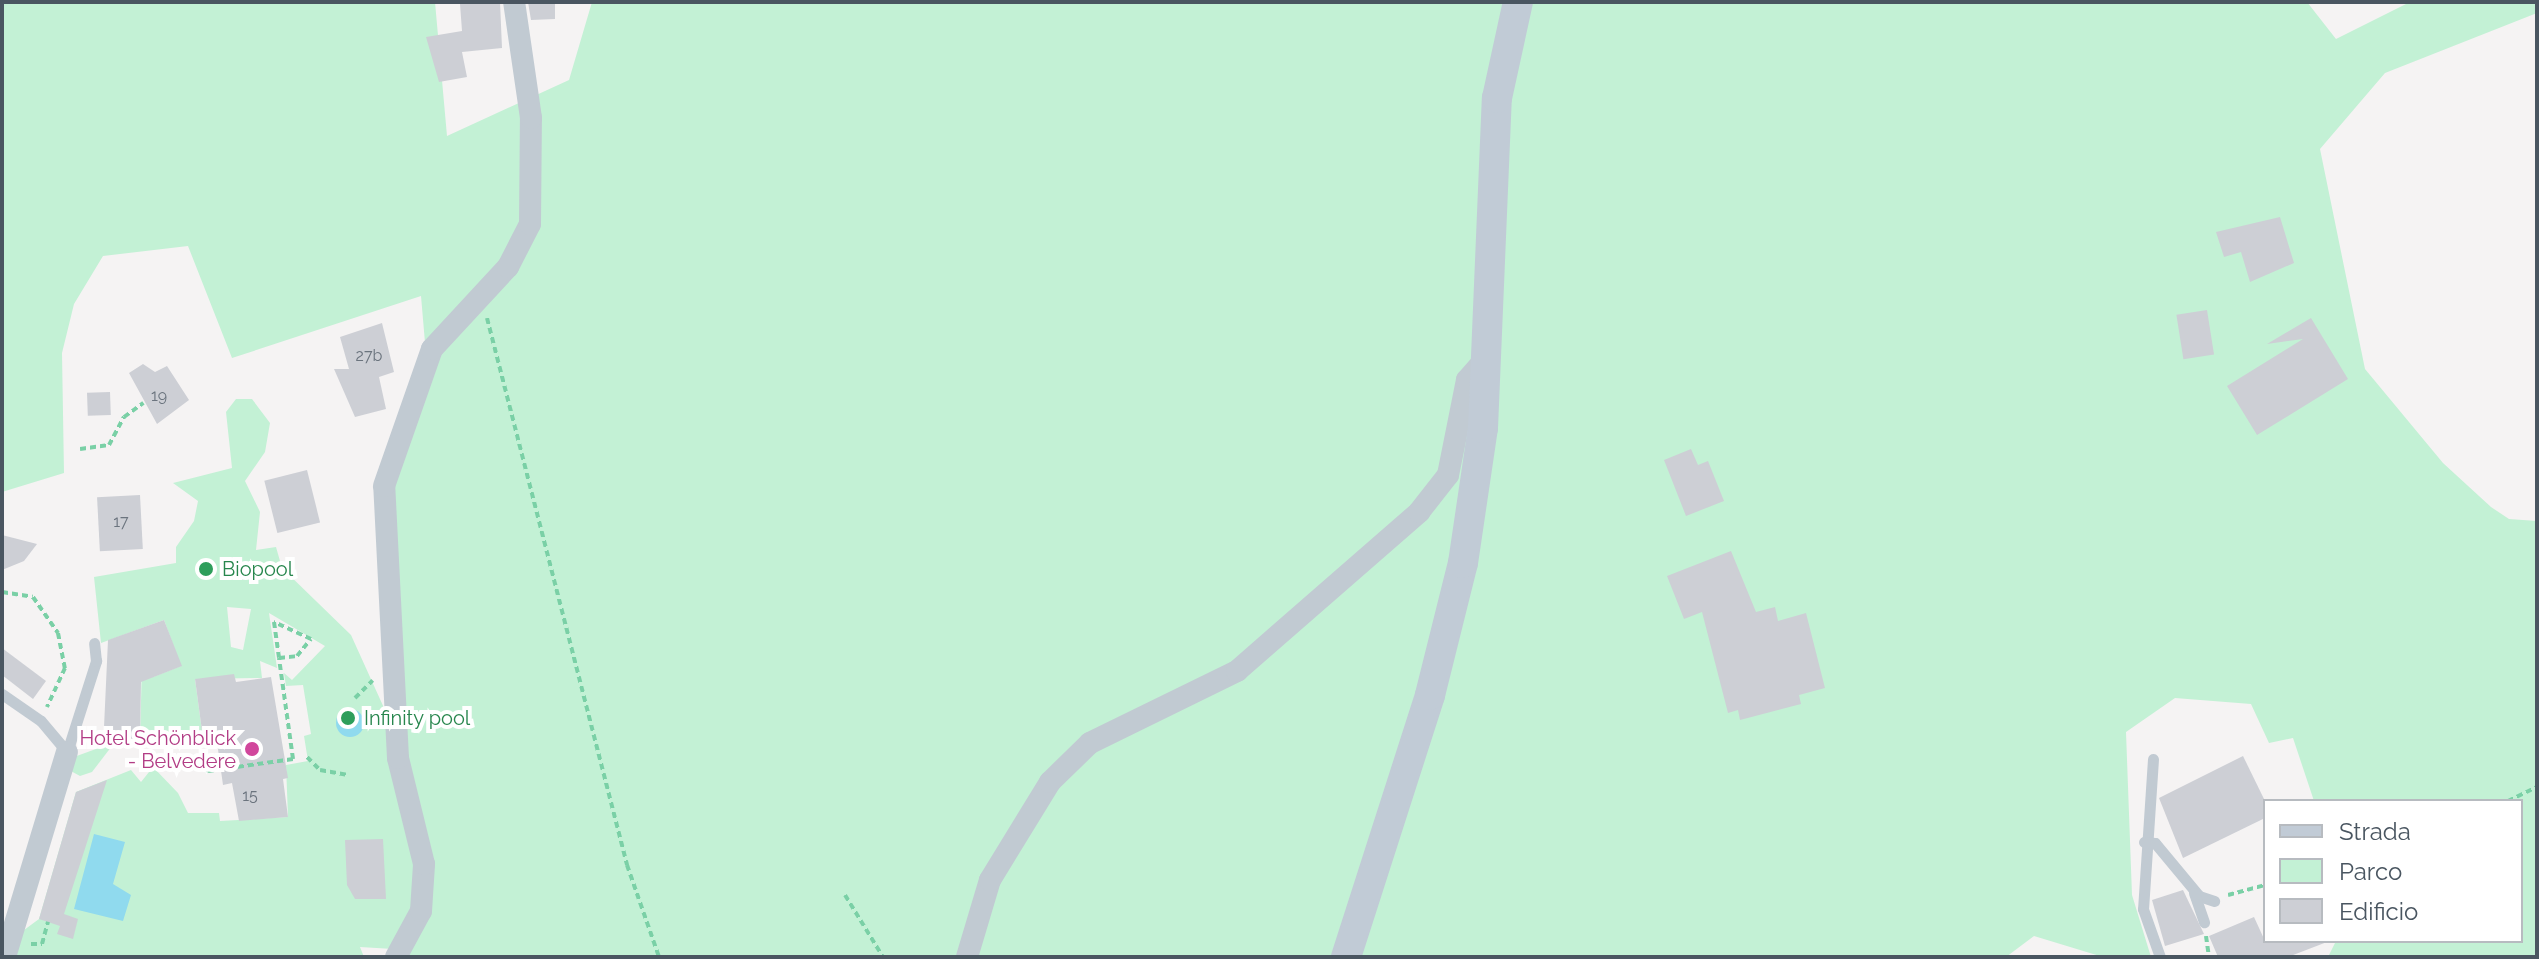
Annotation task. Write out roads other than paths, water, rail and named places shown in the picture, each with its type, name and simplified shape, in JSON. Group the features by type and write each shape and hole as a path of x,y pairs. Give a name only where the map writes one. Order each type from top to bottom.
{"main road":[{"path":"1346,957 1453,608 1488,356 1497,98 1518,2"}],"street":[{"path":"396,957 421,911 424,864 398,758 384,486 432,349 517,255 533,208 531,118 514,2"},
{"path":"967,957 990,880 1050,782 1090,743 1237,671 1419,512 1448,475 1467,380 1488,356"},
{"path":"5,957 67,752"}],"lane":[{"path":"67,752 96,661 94,643"},
{"path":"2,694 41,721 67,752"},
{"path":"2153,759 2144,842 2143,909 2160,957"},
{"path":"2144,842 2155,843 2193,892 2204,922"},
{"path":"2193,892 2214,901"}],"water":[{"name":"Infinity pool","path":"350,709 360,713 364,723 360,733 350,737 340,733 336,723 340,713"},
{"path":"94,834 125,842 113,884 131,895 123,921 74,909"}],"place":[{"name":"Biopool","path":"206,569"},
{"name":"Infinity pool","path":"348,718"},
{"name":"Hotel Schönblick - Belvedere","path":"252,749"}]}
